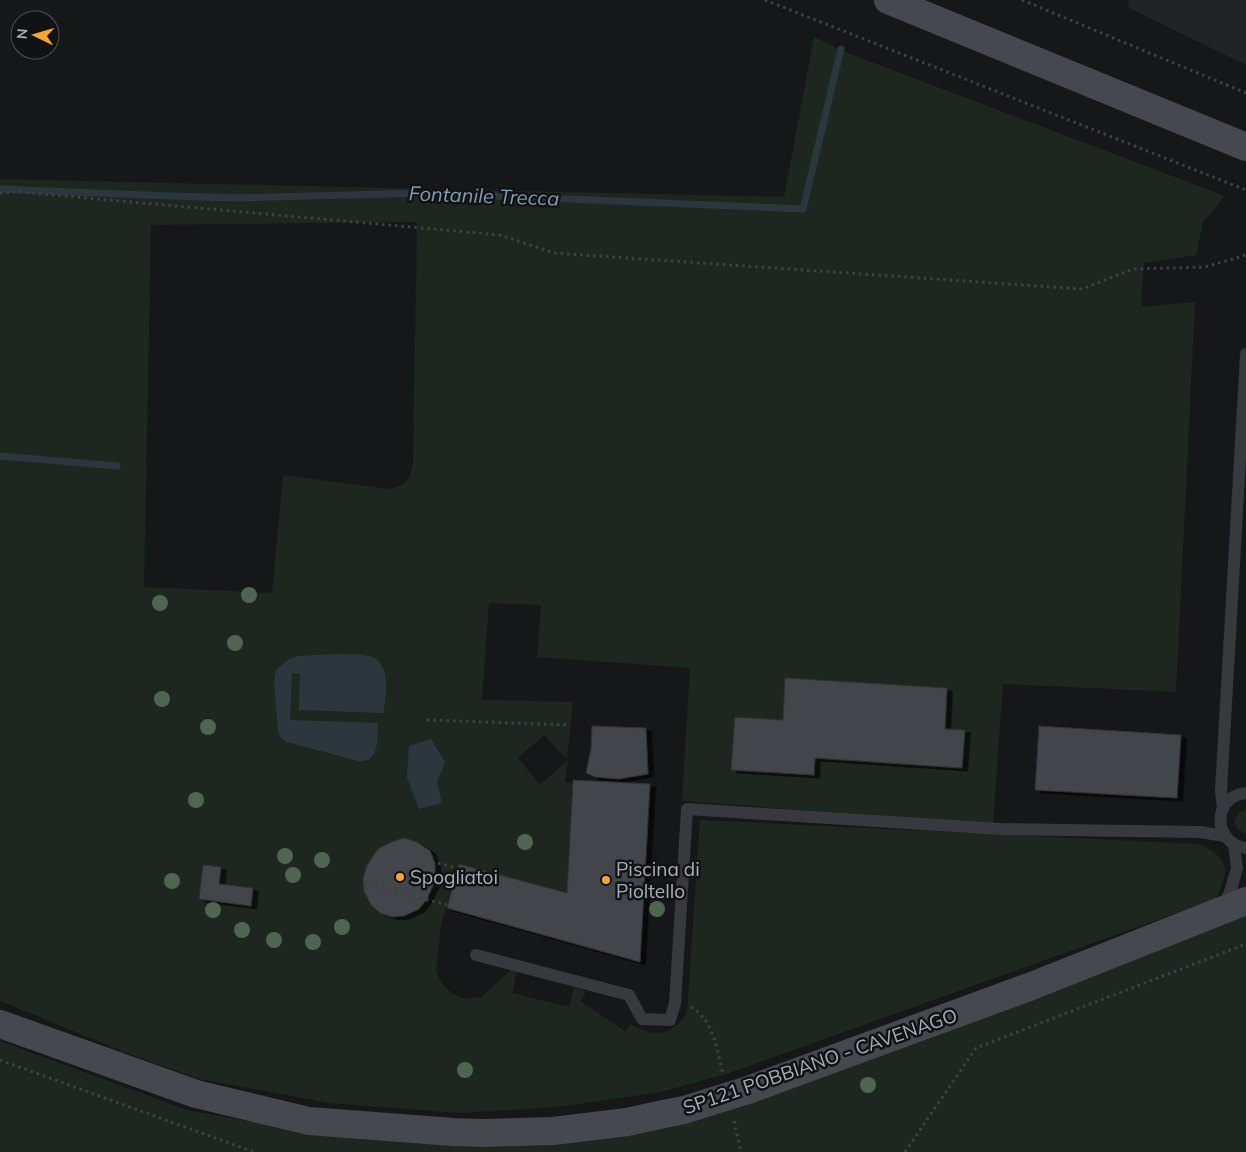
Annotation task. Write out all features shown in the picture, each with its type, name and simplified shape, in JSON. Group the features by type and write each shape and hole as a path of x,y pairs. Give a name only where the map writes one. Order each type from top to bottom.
{"street":[{"path":"888,0 1246,147"},
{"name":"SP121 POBBIANO - CAVENAGO","path":"0,1024 196,1094 309,1121 452,1132 553,1131 626,1122 684,1110 729,1096 1029,987 1234,906"}],"lane":[{"path":"1234,906 1231,890 1237,868 1239,845 1220,825 1246,354"},
{"path":"1200,832 1222,814 1230,799 1238,794 1246,793"},
{"path":"476,955 629,995 642,1019 670,1020 675,1003 687,809 1002,828 1200,832 1239,845"}],"path":[{"path":"765,0 1246,190"},
{"path":"1022,0 1246,93"},
{"path":"0,193 20,192 500,235 554,253 1082,289 1133,269 1205,267 1246,255"},
{"path":"427,720 570,724"},
{"path":"438,863 458,868"},
{"path":"363,883 447,905"},
{"path":"905,1152 976,1048 1246,944"},
{"path":"675,1003 692,1007 702,1014 710,1025 729,1096 741,1152"},
{"path":"0,1060 254,1152"}],"shaded area":[{"path":"1128,0 1246,0 1246,65 1129,8"},
{"path":"814,37 850,54 1225,196 1203,222 1196,255 1144,263 1141,307 1195,302 1176,692 1003,684 993,824 682,801 690,668 537,657 541,605 489,603 482,700 573,702 567,759 544,735 518,758 540,785 568,760 565,782 572,783 567,893 459,864 441,925 436,972 443,985 453,994 465,999 481,997 511,970 517,971 512,993 569,1007 574,987 586,992 580,1001 625,1031 631,1024 655,1033 669,1030 681,1021 687,1013 700,820 1199,844 1217,854 1224,866 1224,880 1216,899 729,1073 661,1092 558,1107 461,1113 329,1103 200,1079 132,1055 0,1001 0,179 784,197","holes":["417,222 413,461 407,480 389,489 283,475 272,593 144,587 151,225"]},
{"path":"337,654 369,656 382,665 386,680 384,713 299,710 300,674 292,673 290,720 378,723 376,749 374,754 365,761 358,761 287,742 281,738 278,731 274,681 276,670 289,659 298,656"},
{"path":"431,739 445,762 437,781 442,803 419,809 407,777 409,746"},
{"path":"1246,809 1246,834 1237,829 1234,821 1238,813"},
{"path":"1246,912 1246,1152 0,1152 0,1041 187,1110 297,1130 617,1134"}],"building":[{"path":"785,678 947,688 945,729 965,730 962,768 815,758 814,775 731,770 735,717 783,720"},
{"path":"592,726 646,728 648,774 619,779 595,777 586,773 591,749"},
{"path":"1039,726 1181,735 1177,798 1035,790"},
{"name":"Piscina di Pioltello","path":"573,780 650,784 640,962 447,908 459,864 567,893"},
{"name":"Spogliatoi","path":"404,838 417,842 430,851 435,863 435,881 427,899 419,909 404,916 392,917 380,913 371,905 364,891 363,879 367,865 378,849"},
{"path":"203,865 221,867 219,884 253,888 251,906 199,899"}],"waterway":[{"name":"Fontanile Trecca","path":"0,189 240,198 423,193 803,209 841,49"},
{"path":"0,456 117,466"}],"place":[{"name":"Spogliatoi","path":"400,877"},
{"name":"Piscina di Pioltello","path":"606,880"}]}
